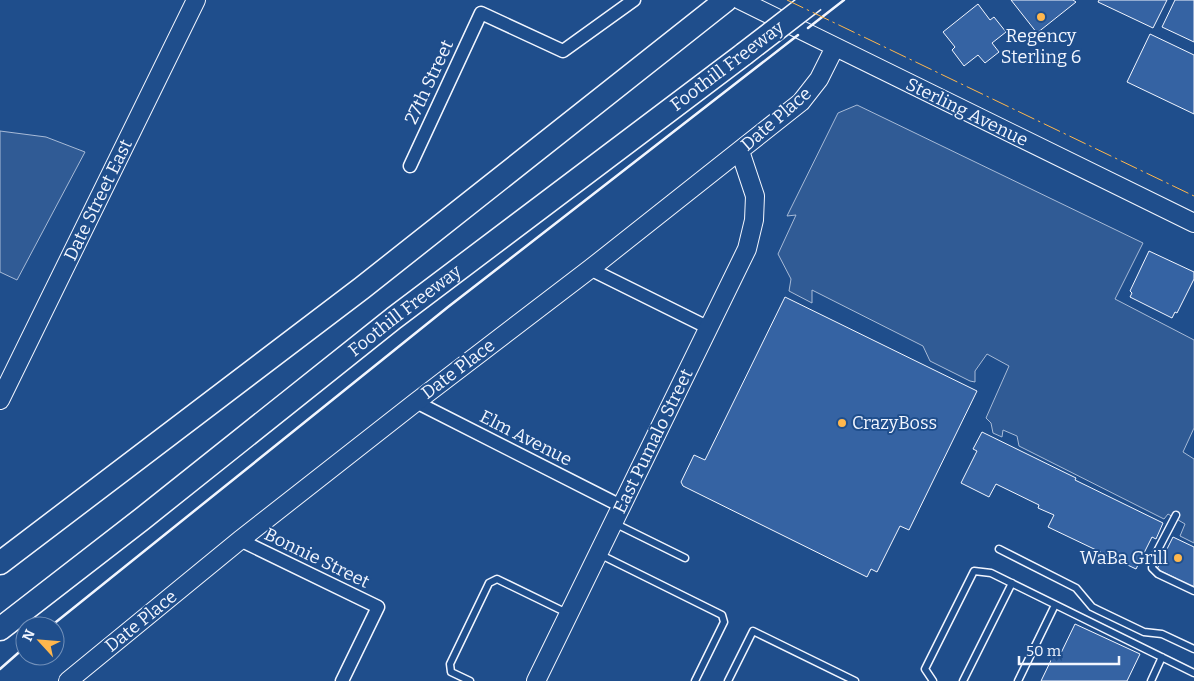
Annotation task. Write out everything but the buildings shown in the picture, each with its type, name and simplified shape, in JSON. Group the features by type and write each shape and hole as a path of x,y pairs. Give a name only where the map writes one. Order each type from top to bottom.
{"highway":[{"path":"0,563 362,288 726,0"},
{"name":"Foothill Freeway","path":"0,629 142,520 394,318 814,0"},
{"path":"0,642 28,608"}],"street":[{"name":"Date Street East","path":"0,400 196,0"},
{"name":"27th Street","path":"410,166 481,13 563,50 634,0"},
{"name":"Sterling Avenue","path":"740,0 1194,223"},
{"name":"Date Place","path":"68,681 240,540 590,269 801,102 820,79 835,47"},
{"name":"East Pumalo Street","path":"536,681 747,249 754,220 755,196 740,151"},
{"path":"590,269 709,328"},
{"name":"Elm Avenue","path":"416,402 622,506"},
{"name":"Bonnie Street","path":"240,540 378,607 342,681"}],"lane":[{"path":"1176,515 1153,559 1152,568 1158,574 1194,591"},
{"path":"613,522 685,558"},
{"path":"999,549 1076,588 1098,610 1144,632 1162,634 1194,648"},
{"path":"598,553 722,615 724,622 695,681"},
{"path":"932,681 926,669 974,571 991,573 1194,673"},
{"path":"470,681 451,672 450,664 489,582 496,579 568,614"},
{"path":"963,681 1012,583"},
{"path":"1018,681 1055,605"},
{"path":"728,681 753,631 855,681"},
{"path":"1151,681 1162,657"}],"shaded area":[{"path":"857,105 1143,243 1115,299 1194,340 1194,428 1183,452 1194,459 1194,543 1180,536 1185,524 1168,514 1164,519 1019,446 1017,436 1003,430 1002,437 993,433 991,423 986,418 1009,366 987,354 975,371 975,382 970,381 930,361 923,346 812,290 812,303 789,291 791,279 778,254 796,215 787,216 838,113"},
{"path":"0,131 46,137 85,152 17,280 0,272"}],"wall":[{"path":"808,28 844,0"},
{"path":"63,616 448,307 798,35"},
{"path":"0,669 15,656"}],"power":[{"path":"787,0 1194,196"}],"place":[{"name":"Regency Sterling 6","path":"1041,17"},
{"name":"CrazyBoss","path":"842,423"},
{"name":"WaBa Grill","path":"1178,558"}]}
